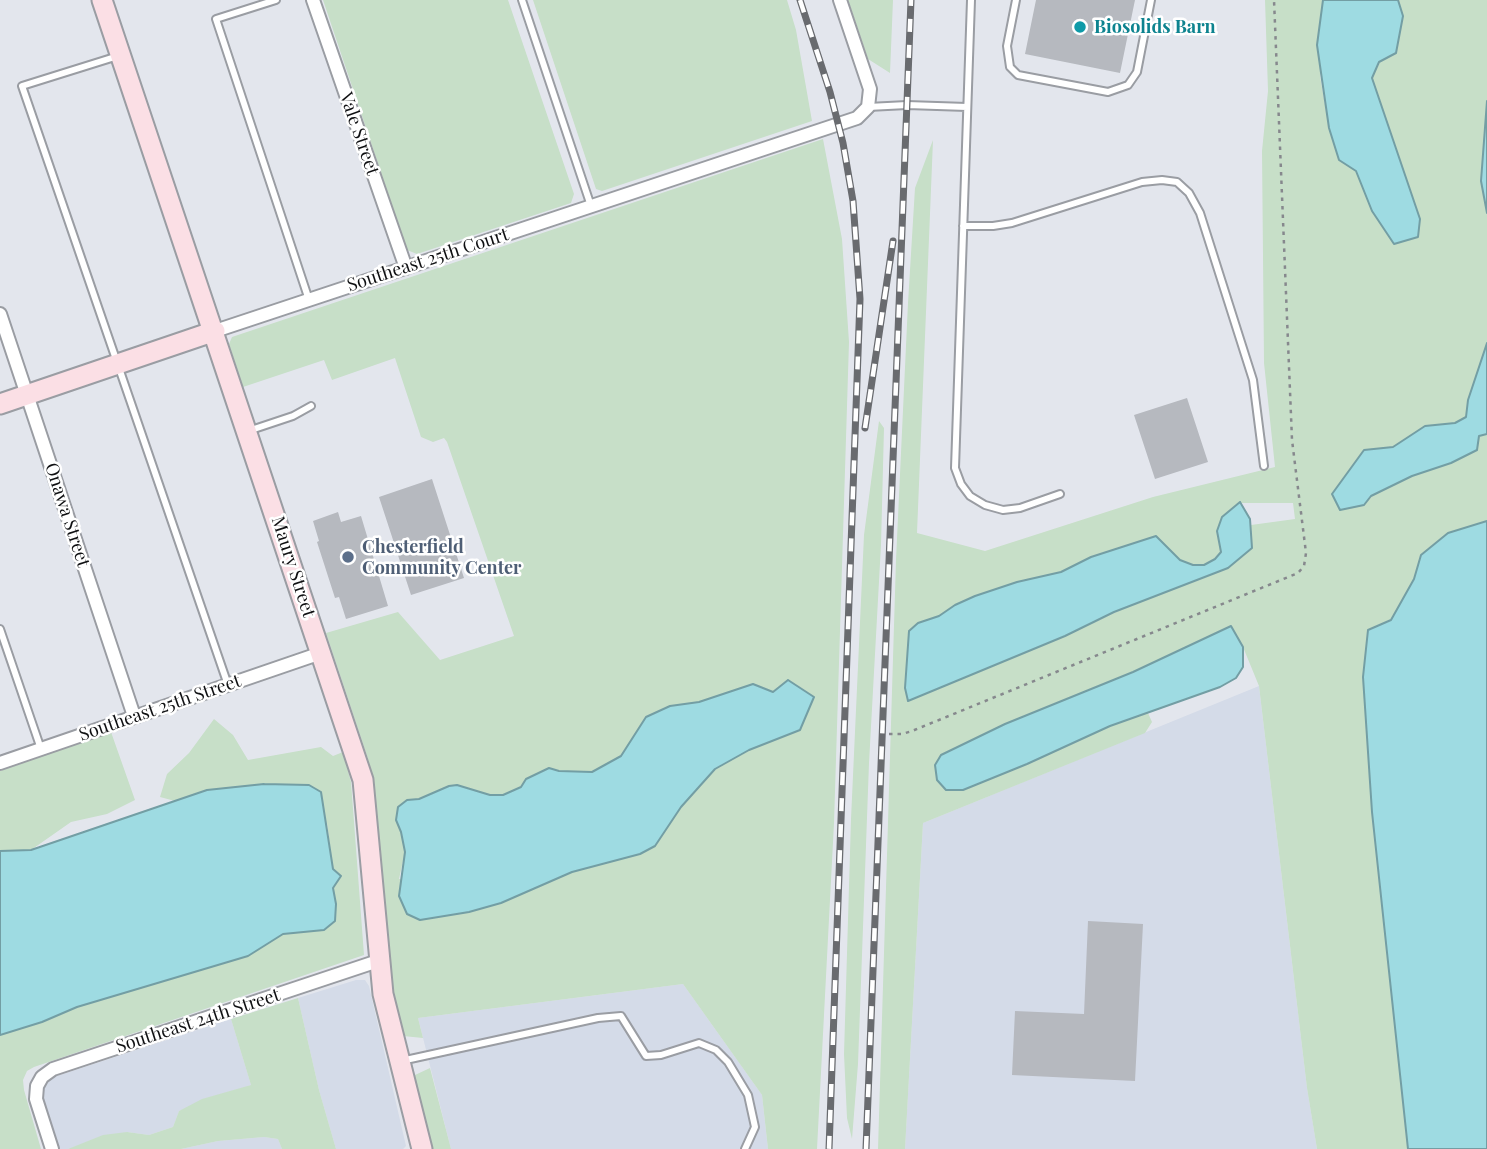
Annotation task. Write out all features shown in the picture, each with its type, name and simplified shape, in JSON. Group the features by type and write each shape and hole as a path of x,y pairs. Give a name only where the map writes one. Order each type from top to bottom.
{"main road":[{"name":"Maury Street","path":"102,0 215,331 363,780 383,994 422,1149"},
{"name":"Southeast 25th Court","path":"0,404 215,331"}],"street":[{"name":"Vale Street","path":"313,0 406,268"},
{"path":"840,0 870,89 868,107"},
{"name":"Southeast 25th Court","path":"215,331 856,117 868,107"},
{"name":"Onawa Street","path":"0,314 134,716"},
{"name":"Southeast 25th Street","path":"0,763 321,653"},
{"name":"Southeast 24th Street","path":"52,1149 36,1099 37,1086 42,1077 53,1069 378,961"}],"lane":[{"path":"276,0 216,19 309,300"},
{"path":"522,0 591,206"},
{"path":"971,0 955,468 961,484 971,496 985,505 1003,510 1020,508 1060,494"},
{"path":"1016,0 1007,46 1010,67 1018,75 1108,92 1128,85 1137,72 1152,0"},
{"path":"122,55 22,86 228,685"},
{"path":"868,107 967,107"},
{"path":"963,226 1012,223 1142,182 1177,182 1189,193 1200,213 1253,380 1264,466"},
{"path":"248,431 311,406"},
{"path":"0,629 41,749"},
{"path":"400,1062 597,1017 621,1016 646,1056 662,1055 699,1043 716,1050 728,1062 748,1095 755,1127 745,1149"}],"path":[{"path":"889,734 912,732 1298,573 1304,566 1306,553 1292,440 1274,0"}],"shaded area":[{"path":"1259,686 1307,1088 1317,1149 905,1149 923,823"},
{"path":"356,980 365,980 369,986 406,1146 403,1149 336,1149 319,1090 298,998"},
{"path":"683,984 762,1095 768,1149 451,1149 418,1018"},
{"path":"231,1019 251,1085 179,1111 173,1127 149,1135 127,1132 60,1149 43,1097 43,1089 48,1079"},
{"path":"264,1137 278,1139 282,1149 181,1149 218,1141"}],"green space":[{"path":"323,0 508,0 574,194 571,203 417,254 407,250"},
{"path":"533,0 787,0 796,30 812,121 602,191 596,189"},
{"path":"848,0 893,0 890,73 868,59"},
{"path":"1265,0 1323,0 1320,76 1329,128 1339,160 1356,171 1372,211 1399,161 1372,78 1403,16 1398,0 1487,0 1487,101 1481,181 1487,213 1487,343 1468,400 1466,417 1455,423 1425,426 1393,447 1364,450 1364,505 1371,496 1412,476 1451,463 1479,435 1487,434 1487,521 1448,533 1421,555 1414,579 1391,620 1408,1149 1317,1149 1307,1088 1259,686 1243,647 1230,626 1133,672 1005,724 963,790 1110,726 1148,713 1152,722 1145,733 923,823 905,1149 878,1149 896,560 915,188 933,140 917,533 985,551 1153,497 1275,467 1264,363 1262,151 1268,91","holes":["1239,503 1293,503 1295,519 1251,525 1252,548 1065,636 905,688 918,623 939,616 955,605 1017,582 1061,572 1091,557 1155,536 1180,560 1193,565 1204,565 1216,559 1222,552 1217,531 1222,517"]},
{"path":"823,139 842,239 849,342 834,823 817,1149 768,1149 762,1095 683,984 418,1018 423,1038 403,1036 395,1010 387,959 374,795 368,759 326,633 398,612 440,660 514,636 447,442 444,438 433,442 421,437 395,358 332,380 324,360 243,387 229,344 232,337","holes":["789,680 800,730 749,750 715,769 681,807 655,846 640,854 572,872 399,879 405,852 396,820 407,800 419,799 457,785 490,795 503,795 521,787 549,768 592,772 621,756 670,706 699,702 753,684 773,692"]},
{"path":"879,421 884,428 881,545 869,763 858,1064 852,1139 847,1118 844,1054 851,819 864,535"},
{"path":"214,719 233,735 248,760 321,747 333,756 343,752 351,782 364,955 34,1067 27,1071 23,1080 41,1149 0,1149 0,1035 42,1022 77,1007 248,956 283,934 324,930 336,904 327,823 235,789 207,790 175,801 160,797 167,774 189,753"},
{"path":"111,732 135,800 107,814 71,822 31,850 0,851 0,771"},
{"path":"298,998 336,1149 282,1149 278,1139 264,1137 218,1141 181,1149 68,1149 103,1135 127,1132 149,1135 173,1127 179,1111 202,1099 251,1085 231,1019"},
{"path":"430,1068 451,1149 431,1149 413,1079 415,1075"}],"water":[{"path":"1323,0 1398,0 1403,16 1396,53 1379,62 1372,78 1420,219 1418,237 1394,244 1372,211 1356,171 1339,160 1329,128 1317,45"},
{"path":"1487,101 1487,213 1481,181"},
{"path":"1487,343 1487,434 1479,436 1477,450 1451,463 1412,476 1371,496 1364,505 1340,510 1332,494 1364,450 1393,447 1425,426 1455,423 1466,417 1468,400"},
{"path":"1240,502 1250,519 1252,548 1228,568 1114,612 1065,636 908,701 905,688 909,631 918,623 939,616 975,596 1017,582 1061,572 1091,557 1156,536 1180,560 1193,565 1204,565 1221,552 1217,531 1222,517"},
{"path":"1487,521 1487,1149 1408,1149 1372,812 1363,677 1368,630 1391,620 1414,579 1421,555 1448,533"},
{"path":"1231,626 1243,647 1243,667 1236,678 1220,687 1110,726 963,790 946,790 937,780 935,765 941,755 1005,724 1133,672"},
{"path":"788,680 814,697 800,730 749,750 715,769 681,807 655,846 640,854 572,872 501,903 469,912 420,920 407,914 399,896 405,852 396,820 398,807 407,800 419,799 457,785 490,795 503,795 521,787 526,779 549,768 592,772 621,756 646,717 670,706 699,702 753,684 773,692"},
{"path":"264,784 309,785 321,792 333,869 341,876 333,888 335,921 324,930 283,934 248,956 77,1007 42,1022 0,1035 0,851 31,850 207,790"}],"building":[{"name":"Biosolids Barn","path":"1036,0 1135,0 1120,73 1025,54"},
{"path":"1187,398 1208,462 1155,479 1134,415"},
{"path":"432,479 464,578 411,595 379,497"},
{"name":"Chesterfield Community Center","path":"338,512 341,522 361,516 388,606 346,619 339,597 335,598 313,521"},
{"path":"1088,921 1143,924 1135,1081 1012,1075 1015,1011 1084,1014"}],"railway":[{"path":"800,0 830,92 843,143 853,201 860,299 829,1149"},
{"path":"866,1149 911,0"},
{"path":"865,428 893,241"}],"place":[{"name":"Biosolids Barn","path":"1080,27"},
{"name":"Chesterfield Community Center","path":"348,557"}]}
